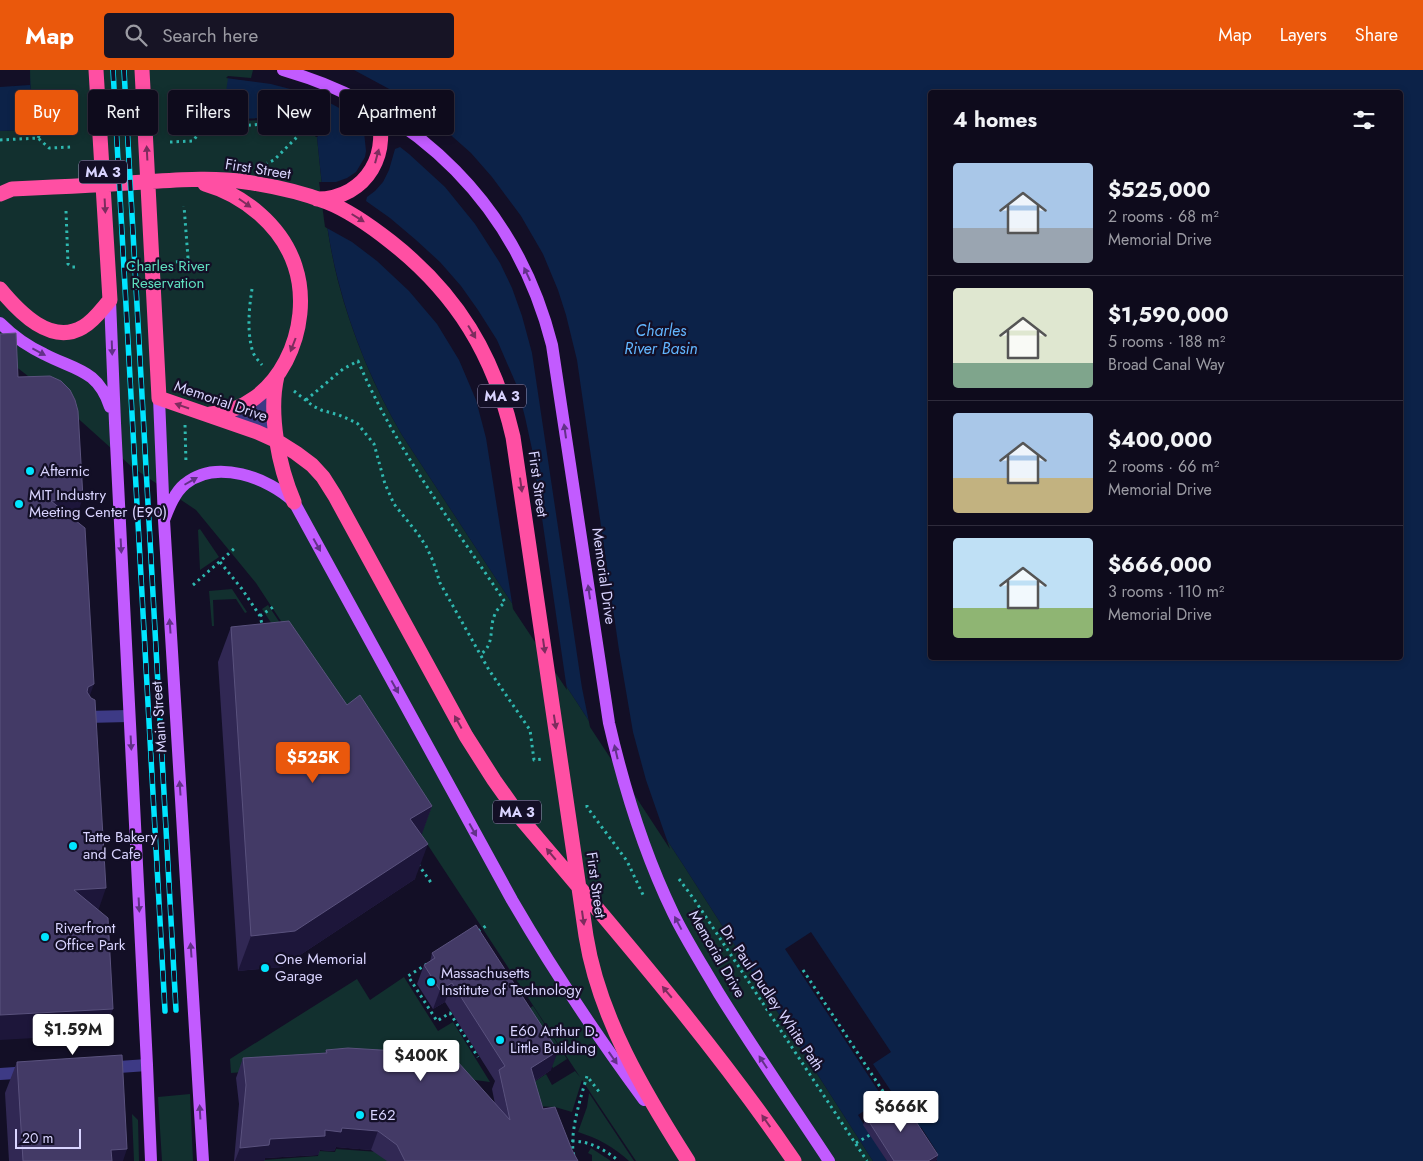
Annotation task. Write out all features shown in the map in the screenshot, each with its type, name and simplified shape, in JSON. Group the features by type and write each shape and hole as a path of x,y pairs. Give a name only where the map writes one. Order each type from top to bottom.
{"highway":[{"name":"Main Street","path":"96,70 110,300"},
{"name":"Main Street","path":"142,70 159,398"},
{"path":"314,198 327,198 348,192 362,182 370,174 376,163 380,144 379,135"},
{"path":"183,180 216,187 225,191 259,214 283,241 292,257 298,274 301,304 297,332 292,347 276,376 263,391 244,404 226,412 208,414"},
{"name":"First Street","path":"4,191 183,180 220,180 275,187 314,198 337,207 359,219 414,261 433,280 467,323 480,345 499,388 513,437 590,959 601,999 618,1037 658,1112 685,1156"},
{"path":"0,289 29,318 55,333 68,332 84,327 97,316 110,300"},
{"path":"276,376 273,404 277,441 282,469 294,502"},
{"name":"Memorial Drive","path":"159,398 208,414 277,441 312,465 323,477 466,736 503,794 679,1006 761,1113 794,1161"}],"main road":[{"name":"Memorial Drive","path":"284,70 340,90"},
{"name":"Memorial Drive","path":"416,135 454,169 494,216 525,270 546,324 556,365 609,723 629,799 651,862 683,932 738,1024 829,1161"},
{"name":"Main Street","path":"110,300 151,1161"},
{"path":"0,323 29,346 93,378 104,392 115,423"},
{"name":"Main Street","path":"159,398 164,520 203,1161"},
{"path":"164,520 184,485 195,478 215,472 239,474 257,479 281,491 294,502 496,873 524,920 609,1052 685,1156"}],"street":[{"path":"86,717 129,716"},
{"path":"95,1068 147,1065"},
{"path":"0,1074 41,1072"}],"path":[{"path":"248,125 299,121 302,123 301,133 274,160 267,163"},
{"path":"170,142 192,141 197,135"},
{"path":"0,140 38,138 49,148 72,147"},
{"path":"176,262 188,258 184,206"},
{"path":"66,211 68,264 72,267 78,267"},
{"path":"252,289 249,309 252,349 255,357 263,367 259,370"},
{"path":"306,400 343,369 358,361 398,441 505,602 495,612 490,644 480,655"},
{"path":"290,387 321,410 339,414 357,423 369,438 377,453 385,484 394,504 426,546 440,584 480,655 530,730 534,760"},
{"path":"185,422 186,467"},
{"path":"193,585 235,548"},
{"path":"220,562 242,588 260,616 264,633"},
{"path":"260,616 276,605"},
{"path":"586,799 588,807 627,861 648,905"},
{"path":"413,857 432,884"},
{"name":"Dr. Paul Dudley White Path","path":"678,878 696,902 867,1161"},
{"path":"470,936 486,926"},
{"path":"432,961 408,976 437,1021 450,1013 478,1057"},
{"path":"803,970 893,1106"},
{"path":"576,1161 573,1155 572,1141 587,1076 600,1093"},
{"path":"856,1144 870,1135"},
{"path":"572,1141 582,1141 591,1144 619,1161"}],"green space":[{"name":"Charles River Reservation","path":"30,70 256,70 253,81 238,79 228,90 168,90 168,135 248,135 248,116 258,115 258,135 319,135 317,137 325,209 338,281 357,341 392,417 873,1161 636,1161 582,1080 572,1112 555,1107 532,1106 513,1096 546,1074 552,1085 575,1071 580,1077 256,583 196,510 132,467 52,395 0,354 0,131 15,130 15,135 78,135 78,90 31,90"},
{"path":"200,529 219,557 200,570 198,530"},
{"path":"232,589 247,612 245,613 236,599 213,600 214,626 212,626 209,591"},
{"path":"268,605 329,696 322,700 262,609"},
{"path":"404,977 438,1031 453,1022 490,1082 337,1064 231,1073 230,1059 357,979 370,1000"},
{"path":"533,1006 567,1059 553,1068 519,1015"},
{"path":"589,1093 634,1161 629,1161 605,1144 578,1132 587,1107"},
{"path":"190,1094 193,1161 162,1161 158,1097"},
{"path":"132,1114 138,1120 139,1161 134,1161"},
{"path":"591,1148 611,1161 592,1161 592,1155 588,1153"},
{"path":"336,1149 393,1153 392,1161 251,1161 318,1156 319,1151 335,1152"}],"water":[{"path":"0,70 30,70 31,90 15,90 15,130 0,131"},
{"name":"Charles River Basin","path":"256,70 1423,70 1423,1161 873,1161 684,866 402,435 382,398 350,321 338,280 327,227 317,137 319,135 330,135 330,90 258,90 258,118 248,119 248,90 226,90 228,78 253,81"}],"pier":[{"path":"0,70 30,70 30,85 0,87"},
{"path":"253,70 354,70 391,90 340,90 340,108 330,103 330,90 293,90 271,84 226,78 228,76 251,78"},
{"path":"258,118 258,120 248,121 248,119"},
{"path":"364,135 451,135 471,153 492,177 521,216 543,254 558,290 577,360 619,650 633,732 646,780 670,849 590,727 582,688 532,353 512,288 500,263 475,224 445,187 400,147 395,149 389,170 383,182 367,197 366,201 416,240 440,262 461,286 497,340 517,386 532,449 567,690 513,609 486,438 476,400 459,360 437,324 409,291 377,261 352,242 325,227 319,182 336,182 347,178 356,172 365,157"},
{"path":"811,932 891,1052 873,1064 917,1130 921,1127 937,1152 934,1155 937,1161 887,1161 858,1115 883,1098 785,949"}],"building":[{"path":"16,333 18,377 50,376 61,381 70,390 78,411 83,498 51,501 85,528 94,684 88,687 87,692 95,700 106,888 74,890 108,918 113,1009 0,1015 0,334"},
{"path":"289,621 347,705 360,695 432,806 410,819 428,844 295,931 251,936 231,627"},
{"path":"476,925 558,1051 531,1068 543,1109 555,1107 578,1161 405,1161 397,1145 378,1131 342,1128 341,1132 325,1130 325,1136 270,1139 269,1145 240,1148 246,1085 243,1058 327,1053 326,1050 348,1048 413,1052 413,1059 457,1061 510,1120 499,1070 505,1066 452,983 440,990 424,965 435,958 432,953"},
{"path":"122,1055 127,1149 111,1150 112,1161 23,1161 17,1062"},
{"path":"899,1096 938,1155 928,1161 894,1161 866,1117"}],"railway":[{"path":"113,70 165,1011"},
{"path":"124,70 176,1010"}],"place":[{"name":"Afternic","path":"30,471"},
{"name":"MIT Industry Meeting Center (E90)","path":"19,504"},
{"name":"Tatte Bakery and Cafe","path":"73,846"},
{"name":"Riverfront Office Park","path":"45,937"},
{"name":"One Memorial Garage","path":"265,968"},
{"name":"Massachusetts Institute of Technology","path":"431,982"},
{"name":"E60 Arthur D. Little Building","path":"500,1040"},
{"name":"E62","path":"360,1115"}]}
